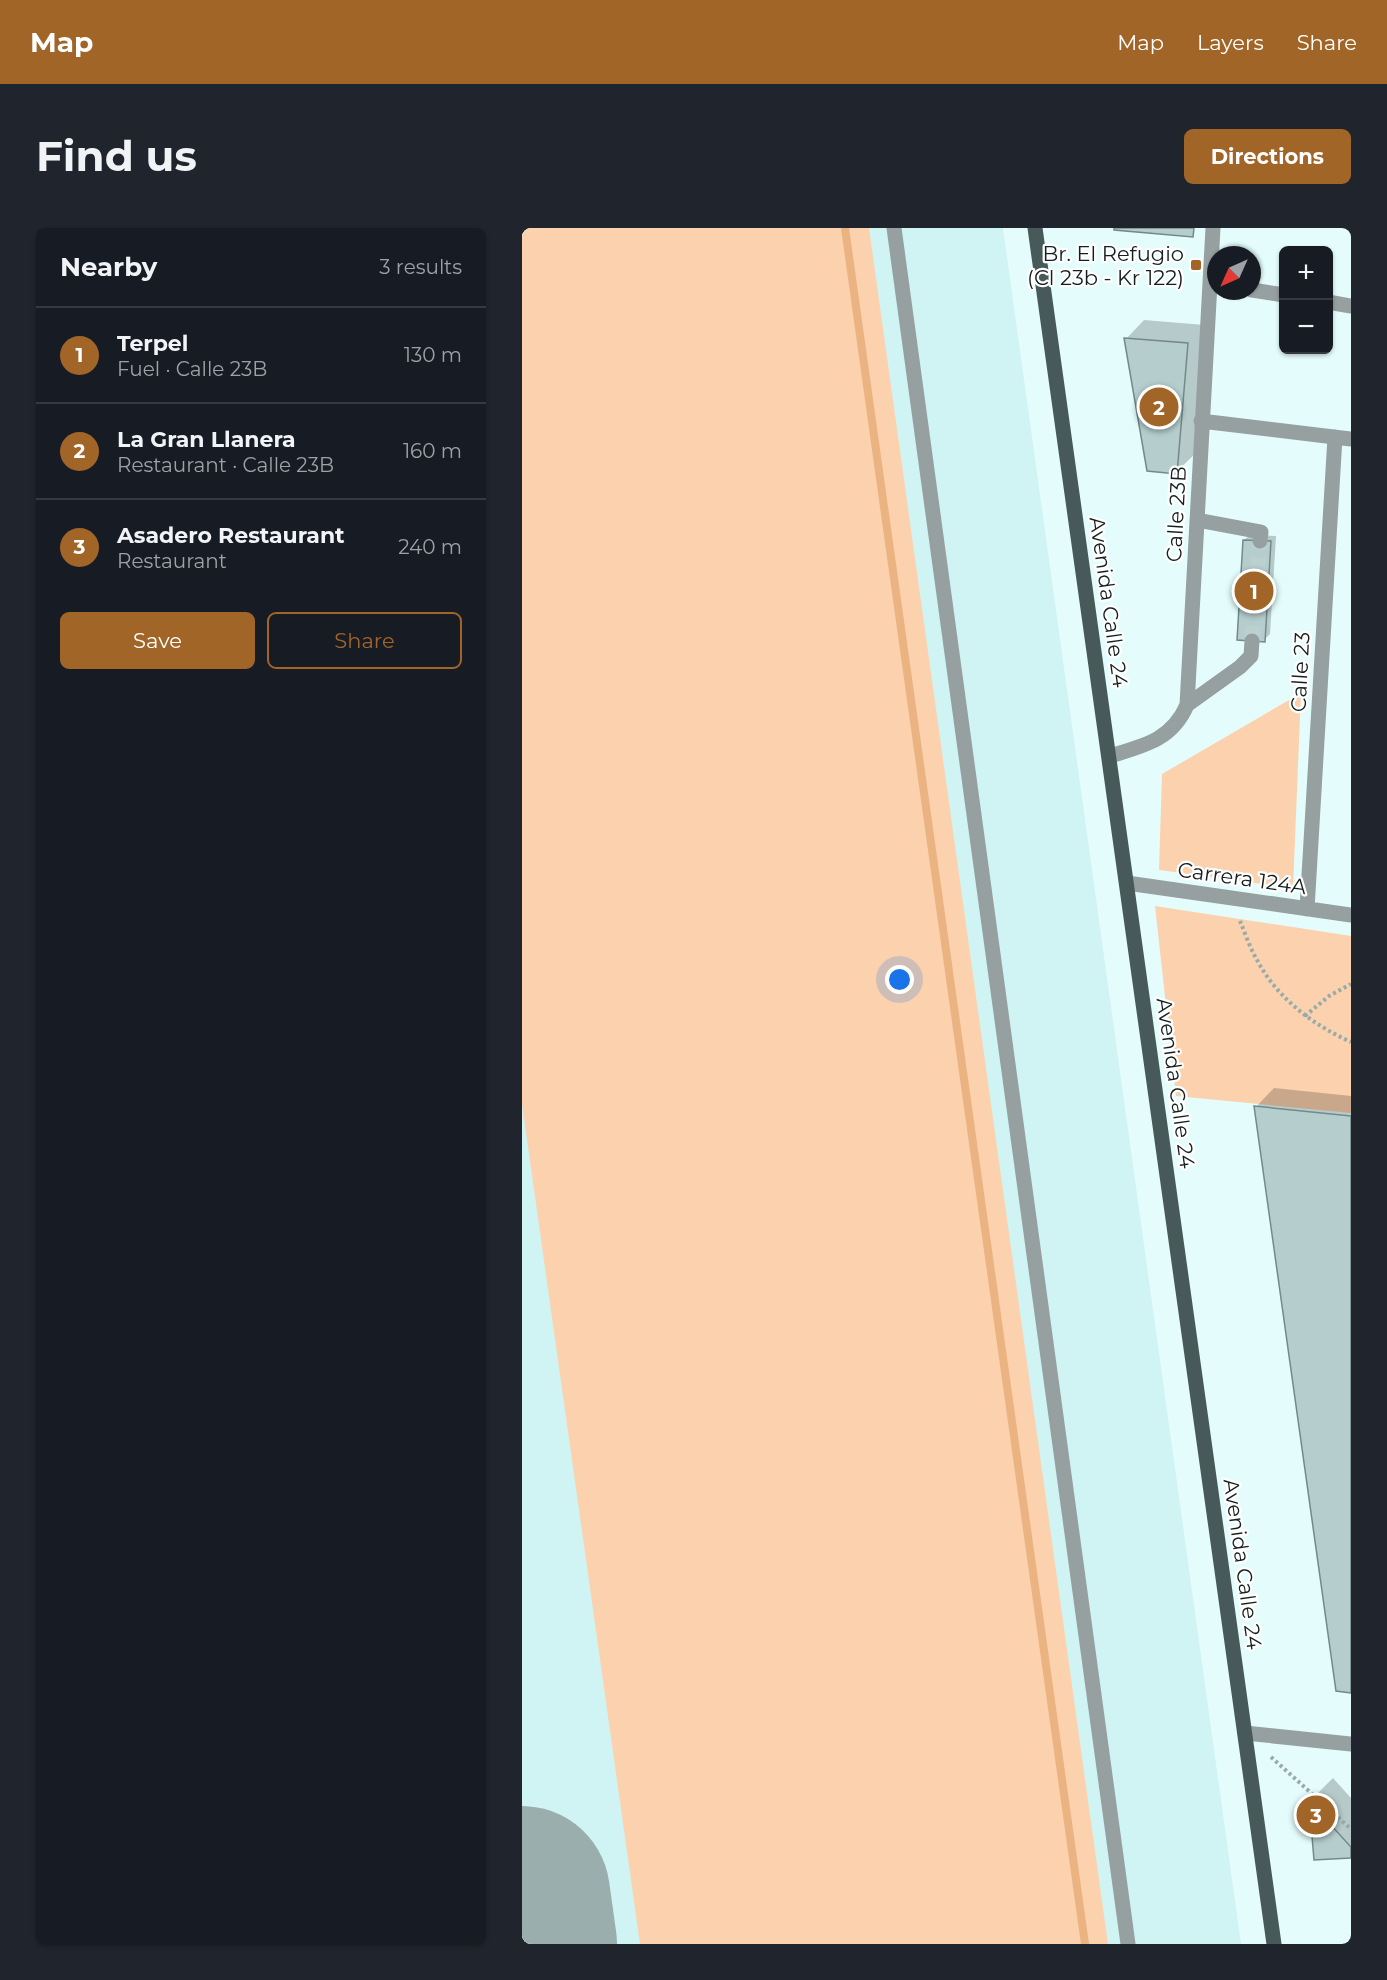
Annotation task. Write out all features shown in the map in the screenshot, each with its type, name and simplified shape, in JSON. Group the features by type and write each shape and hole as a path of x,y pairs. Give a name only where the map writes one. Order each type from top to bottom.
{"main road":[{"name":"Avenida Calle 24","path":"1035,228 1274,1944"}],"street":[{"path":"894,228 1128,1944"},
{"name":"Calle 23B","path":"1213,228 1213,246"},
{"path":"1261,291 1279,294"},
{"name":"Calle 23B","path":"1110,756 1138,748 1171,730 1181,720 1187,705 1201,421 1211,300"},
{"path":"1333,303 1351,306"},
{"path":"1201,421 1351,439"},
{"name":"Calle 23","path":"1307,909 1335,437"},
{"path":"1197,520 1261,532 1260,541"},
{"path":"1187,705 1240,667 1251,656 1252,641"},
{"name":"Carrera 124A","path":"1127,883 1351,915"},
{"path":"1245,1733 1351,1744"}],"path":[{"path":"1230,898 1257,960 1279,990 1305,1016 1329,1032 1351,1042"},
{"path":"1305,1016 1329,996 1351,984"},
{"path":"1245,1733 1351,1829"}],"shaded area":[{"path":"522,228 1003,228 1241,1944 522,1944"},
{"path":"522,228 869,228 1108,1944 640,1944 522,1104"},
{"path":"1301,693 1293,888 1159,870 1162,774"},
{"path":"1155,906 1351,936 1351,1113 1176,1096"}],"building":[{"path":"1114,228 1194,228 1193,237 1114,230"},
{"path":"1124,338 1188,343 1177,474 1147,471"},
{"path":"1243,540 1271,541 1265,642 1237,640"},
{"path":"1254,1106 1351,1116 1351,1693 1336,1691"},
{"path":"1309,1801 1351,1847 1351,1858 1314,1860"}],"waterway":[{"path":"845,228 1085,1944"}],"runway":[{"path":"522,1894 529,1944"}],"tunnel":[{"path":"1252,641 1260,541"}],"place":[{"name":"Br. El Refugio (Cl 23b - Kr 122)","path":"1196,265"},
{"name":"La Gran Llanera","path":"1159,407"},
{"name":"Terpel","path":"1254,591"},
{"name":"Asadero Restaurant","path":"1316,1815"}]}
